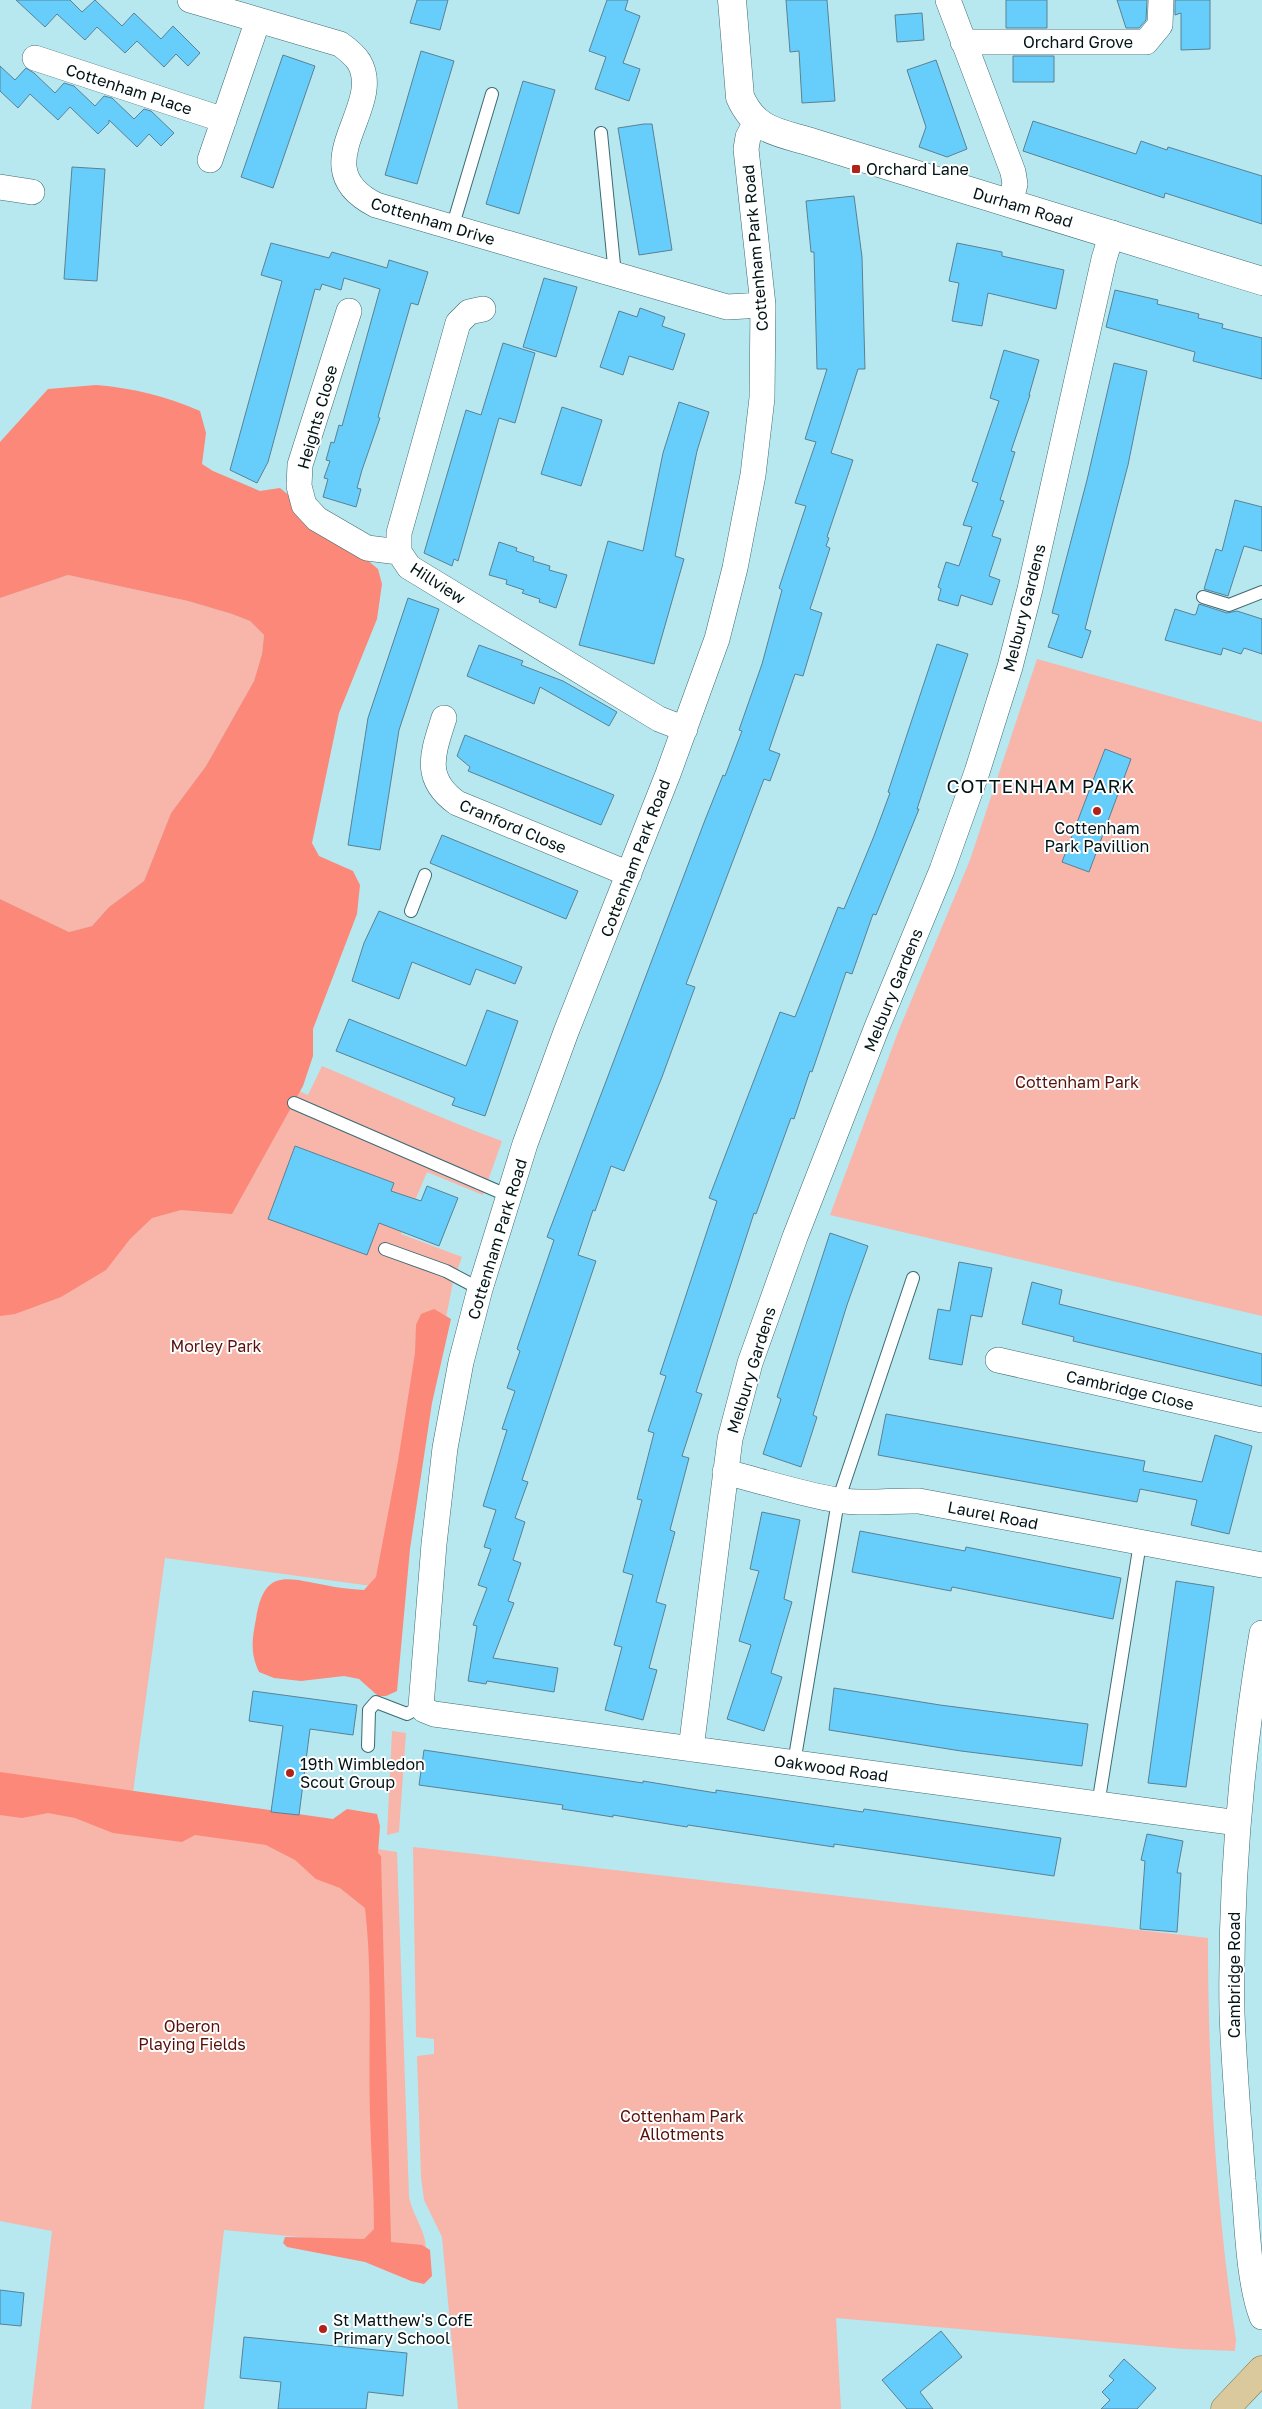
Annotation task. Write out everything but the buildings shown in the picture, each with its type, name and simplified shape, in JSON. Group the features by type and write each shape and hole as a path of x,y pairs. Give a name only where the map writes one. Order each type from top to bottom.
{"main road":[{"path":"732,0 740,97 746,111 756,122"},
{"name":"Durham Road","path":"756,122 788,135 1010,204 1112,233 1262,281"},
{"path":"1225,2409 1262,2370"}],"street":[{"name":"Cottenham Drive","path":"190,0 340,44 360,63 364,79 363,93 343,157 345,174 362,198 376,205 452,228 726,308 763,305"},
{"path":"948,0 1013,172 1015,184 1010,204"},
{"name":"Orchard Grove","path":"964,42 1146,42 1160,24 1161,0"},
{"path":"210,160 258,20"},
{"name":"Cottenham Place","path":"35,58 224,120"},
{"name":"Cottenham Park Road","path":"423,1708 434,1544 445,1448 461,1362 480,1289 508,1196 566,1032 630,874 717,639 735,568 753,474 762,398 763,305 746,149 748,137 756,122"},
{"path":"0,187 32,192"},
{"name":"Melbury Gardens","path":"691,1749 730,1439 750,1363 789,1255 877,1027 942,870 977,772 1010,667 1030,588 1104,259 1112,233"},
{"name":"Hillview","path":"483,309 469,312 458,322 399,534 399,552 410,567 659,719 685,729"},
{"name":"Heights Close","path":"349,311 300,465 299,486 304,505 317,519 368,548 399,552"},
{"name":"Cranford Close","path":"444,718 432,756 432,768 437,783 446,796 457,803 630,874"},
{"name":"Cambridge Close","path":"998,1360 1262,1420"},
{"name":"Laurel Road","path":"725,1472 838,1501 862,1503 890,1500 919,1501 1262,1565"},
{"name":"Cambridge Road","path":"1262,1633 1252,1691 1247,1813 1234,1903 1232,2013 1249,2247 1258,2305 1262,2317"},
{"name":"Oakwood Road","path":"423,1708 434,1714 1098,1805 1247,1813"}],"lane":[{"path":"452,228 492,94"},
{"path":"601,133 615,275"},
{"path":"1203,597 1229,605 1262,592"},
{"path":"411,911 425,875"},
{"path":"294,1103 508,1196"},
{"path":"384,1249 446,1271 480,1289"},
{"path":"794,1763 838,1501 913,1278"},
{"path":"1098,1805 1140,1543"},
{"path":"368,1746 369,1710 376,1702 407,1714 423,1708"}],"green space":[{"path":"68,575 188,601 232,614 250,621 264,635 262,654 254,681 206,766 171,813 144,881 109,907 92,926 69,932 0,899 0,598"},
{"name":"Cottenham Park","path":"1037,659 1262,722 1262,1316 830,1215 898,1032 970,860"},
{"name":"Morley Park","path":"0,955 308,1095 322,1066 502,1141 483,1195 427,1172 401,1234 462,1257 453,1282 436,1369 401,1590 165,1558 132,1800 0,1782"},
{"path":"392,1731 406,1733 399,1832 387,1835"},
{"name":"Oberon Playing Fields","path":"0,1791 397,1852 409,2196 424,2235 426,2249 224,2230 204,2409 31,2409 52,2231 0,2221"},
{"name":"Cottenham Park Allotments","path":"413,1847 1208,1938 1208,1989 1214,2139 1223,2240 1236,2340 1235,2351 1183,2349 836,2318 841,2409 458,2409 442,2237 424,2200 421,2177 417,2056 434,2054 434,2039 416,2037"}],"shaded area":[{"path":"96,385 123,388 149,394 200,411 206,433 202,464 213,471 260,491 280,488 378,569 382,584 377,619 339,713 312,843 319,856 353,871 360,885 357,914 313,1029 313,1056 303,1086 232,1214 181,1210 152,1218 130,1239 106,1270 61,1297 15,1314 0,1316 0,899 69,932 92,926 109,907 144,881 171,813 206,766 254,681 262,654 264,635 250,621 232,614 188,601 68,575 0,598 0,442 48,389"},
{"path":"434,1309 451,1319 432,1403 410,1549 397,1691 386,1696 378,1696 359,1679 344,1676 301,1681 274,1678 259,1672 253,1652 254,1633 260,1603 265,1591 271,1584 279,1580 288,1579 364,1590 376,1577 398,1461 415,1353 416,1325 421,1314"},
{"path":"0,1772 333,1819 347,1809 377,1814 380,1826 378,1853 381,1856 391,2242 422,2245 430,2250 432,2276 424,2284 411,2281 365,2262 287,2247 283,2243 285,2237 364,2239 374,2229 370,2115 370,1986 365,1908 340,1888 316,1879 295,1860 266,1845 195,1835 182,1842 113,1833 75,1818 48,1813 22,1818 0,1815"}],"place":[{"name":"Orchard Lane","path":"856,169"},
{"name":"Cottenham Park Pavillion","path":"1097,811"},
{"name":"19th Wimbledon Scout Group","path":"290,1773"},
{"name":"St Matthew's CofE Primary School","path":"323,2329"}],"district":[{"name":"COTTENHAM PARK","path":"1041,785"}]}
